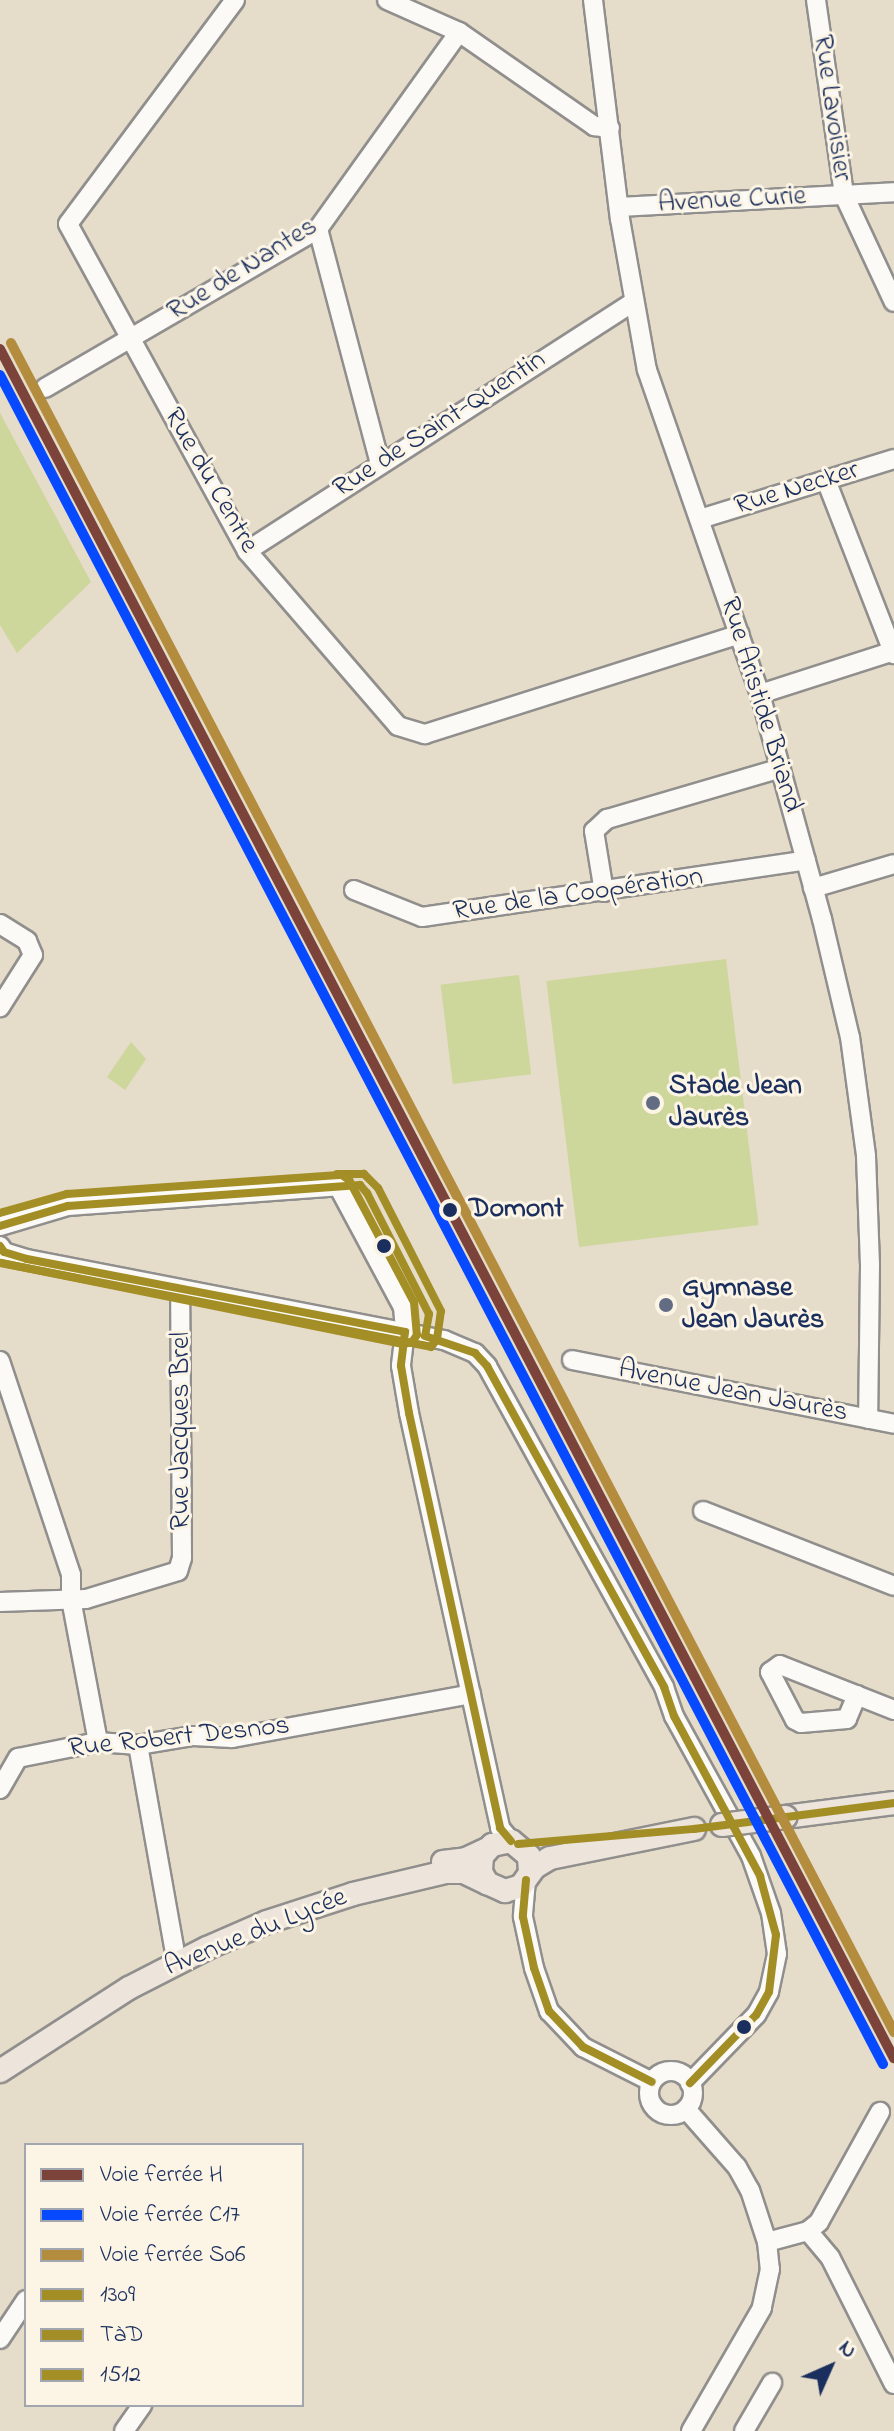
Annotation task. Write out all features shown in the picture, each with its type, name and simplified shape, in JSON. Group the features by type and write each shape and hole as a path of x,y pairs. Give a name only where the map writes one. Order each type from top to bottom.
{"main road":[{"path":"694,1829 498,1842 487,1849 480,1866 492,1886 514,1890 550,1858 694,1829 894,1803"},
{"path":"514,1843 529,1856 528,1876"},
{"name":"Avenue du Lycée","path":"0,2057 94,1994 174,1948 343,1885 466,1859 487,1849"},
{"name":"Avenue du Lycée","path":"0,2071 129,1988 254,1927 353,1894 432,1875 464,1872 492,1886"}],"street":[{"name":"Rue du Centre","path":"235,0 68,224 247,551 398,726 425,734 740,634"},
{"path":"387,0 459,32 594,126 610,128"},
{"name":"Rue Aristide Briand","path":"593,0 619,207 647,370 760,694 850,1037 866,1156 870,1265 868,1419"},
{"name":"Rue Lavoisier","path":"816,0 844,195 894,302"},
{"name":"Rue de Nantes","path":"45,388 318,229 459,32"},
{"name":"Avenue Curie","path":"619,207 894,192"},
{"path":"318,229 380,463"},
{"name":"Rue de Saint-Quentin","path":"247,551 633,302"},
{"name":"Rue Necker","path":"700,519 894,459"},
{"path":"760,694 894,652 826,480"},
{"path":"604,892 594,831 607,819 781,768"},
{"name":"Rue de la Coopération","path":"354,890 422,917 806,860"},
{"path":"813,888 894,864"},
{"path":"0,924 32,948 33,955 0,1007"},
{"path":"0,1226 68,1206 338,1186 403,1307 405,1332 401,1366 409,1413 500,1828 514,1843"},
{"path":"0,1246 4,1252 27,1259 452,1343 475,1353 487,1366 664,1687 674,1716 751,1856 771,1913 777,1954 769,1992 756,2015 690,2083"},
{"name":"Rue Jacques Brel","path":"71,1599 86,1599 178,1571 182,1558 180,1290"},
{"name":"Avenue Jean Jaurès","path":"572,1360 894,1424"},
{"path":"0,1361 71,1575 71,1599 98,1742"},
{"path":"703,1511 894,1586"},
{"path":"0,1602 71,1599"},
{"path":"857,1695 847,1719 801,1723 795,1720 770,1672 780,1665 857,1695 894,1710"},
{"name":"Rue Robert Desnos","path":"0,1789 18,1758 98,1742 138,1745 193,1736 232,1738 471,1694"},
{"path":"138,1745 174,1948"},
{"path":"528,1876 523,1917 540,1992 563,2029 590,2051 652,2082"},
{"path":"492,1886 523,1917"},
{"path":"668,2071 681,2074 690,2083 693,2096 686,2109 675,2115 657,2110 649,2094 652,2082 668,2071"},
{"path":"686,2109 737,2167 757,2208 767,2242 770,2269 762,2308 691,2431"},
{"path":"767,2242 808,2231 819,2222 880,2112"},
{"path":"808,2231 830,2257 894,2384"},
{"path":"0,2339 24,2303"},
{"path":"744,2431 772,2383"},
{"path":"124,2431 141,2407"}],"green space":[{"path":"0,413 91,582 17,653 0,625"},
{"name":"Stade Jean Jaurès","path":"726,959 759,1225 579,1247 546,981"},
{"path":"519,975 531,1074 453,1084 441,985"},
{"path":"131,1042 146,1059 125,1090 107,1077"}],"rail line":[{"name":"S06","path":"11,343 894,2032"},
{"name":"H","path":"0,349 894,2058"},
{"name":"C17","path":"0,375 883,2064"}],"transit line":[{"name":"TàD","path":"0,1263 431,1347 437,1339 441,1311 378,1188 364,1174 337,1174"},
{"name":"1512","path":"0,1213 67,1194 342,1175 349,1180 414,1302 417,1335 412,1342 403,1344 0,1263"},
{"name":"1309","path":"0,1226 68,1206 360,1185 367,1193 429,1314 425,1336 475,1353 487,1366 664,1687 674,1716 760,1876 776,1935 769,1992 756,2015 690,2083"},
{"name":"1309","path":"0,1246 4,1252 27,1259 405,1332 401,1366 409,1413 500,1828 511,1841"},
{"name":"1309","path":"518,1844 694,1829 894,1803"},
{"name":"1309","path":"526,1880 523,1917 534,1968 549,2011 583,2047 652,2082"}],"place":[{"name":"Stade Jean Jaurès","path":"653,1103"},
{"name":"Domont","path":"450,1210"},
{"name":"Gymnase Jean Jaurès","path":"666,1305"}]}
